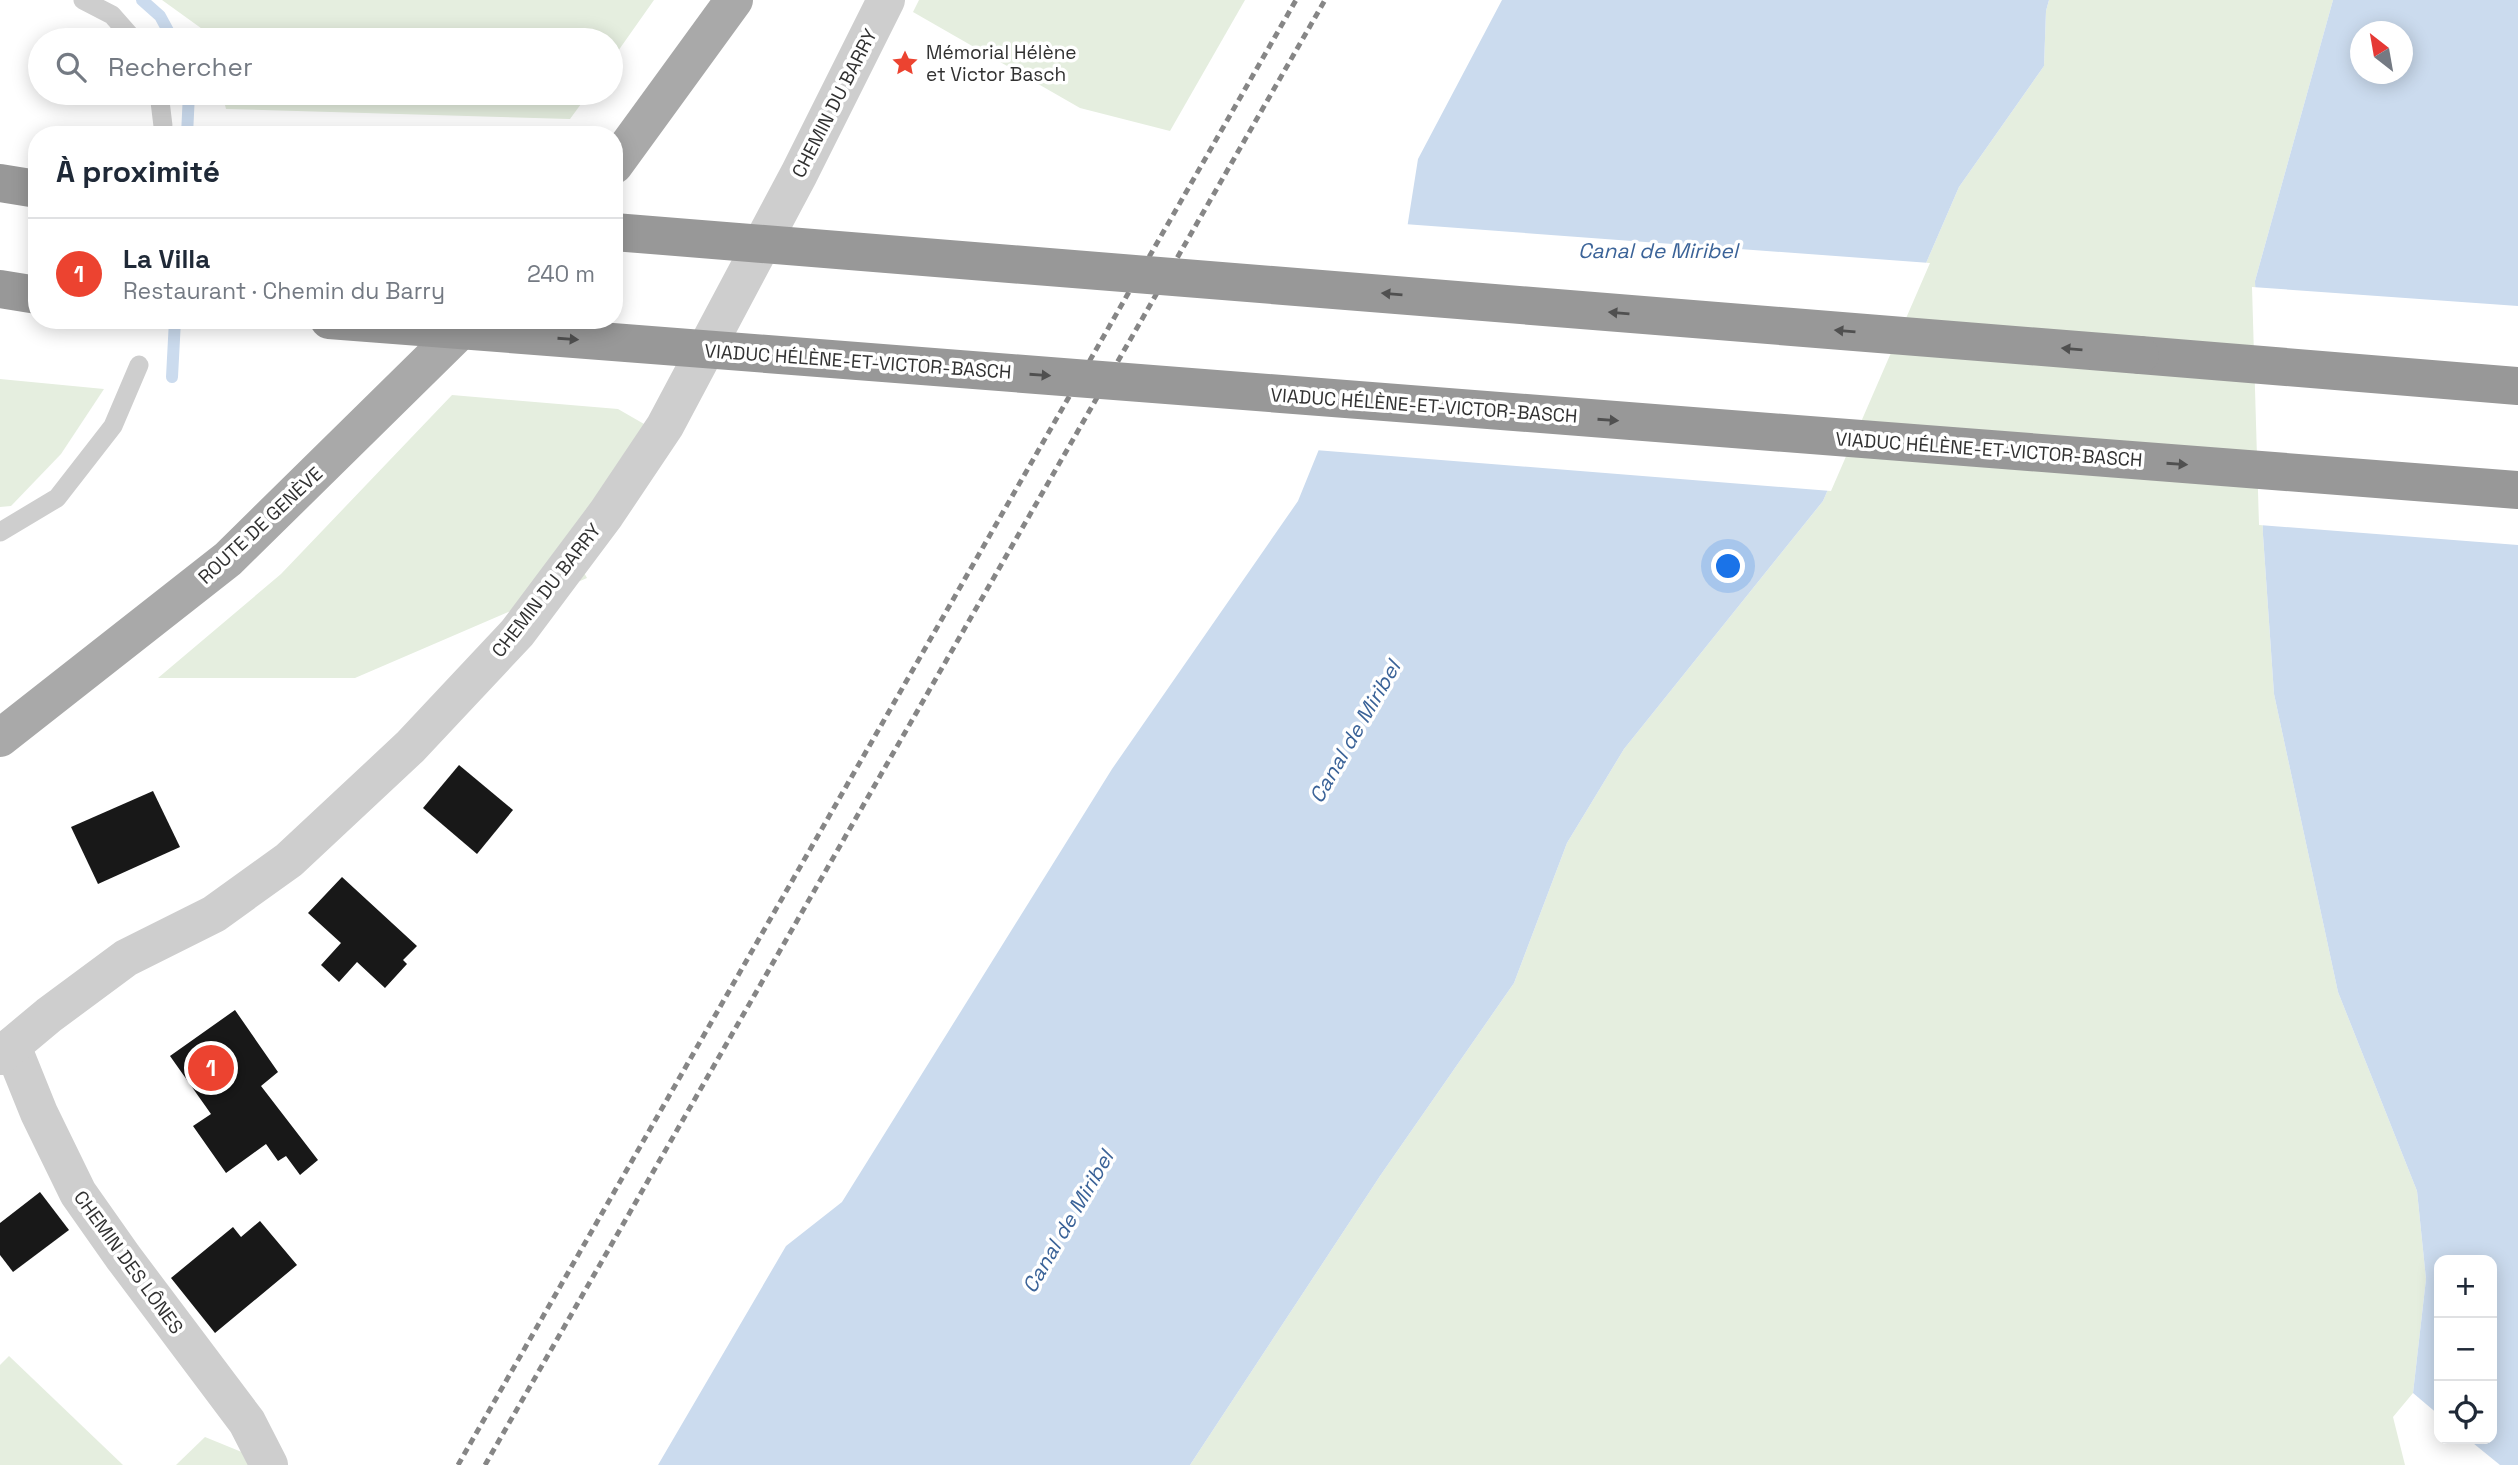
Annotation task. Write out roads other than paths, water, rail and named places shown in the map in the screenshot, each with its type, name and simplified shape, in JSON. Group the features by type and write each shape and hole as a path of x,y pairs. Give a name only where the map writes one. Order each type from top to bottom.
{"highway":[{"path":"0,183 28,188"},
{"path":"623,233 2518,386"},
{"name":"VIADUC HÉLÈNE-ET-VICTOR-BASCH","path":"445,329 2518,490"},
{"path":"2140,355 2518,365"}],"main road":[{"path":"623,153 734,0"},
{"name":"ROUTE DE GENÈVE","path":"0,738 228,559 462,329"}],"street":[{"name":"CHEMIN DU BARRY","path":"6,1051 126,958 214,914 289,860 410,747 517,633 606,514 665,426 799,174 886,0"},
{"name":"CHEMIN DES LÔNES","path":"6,1051 78,1193 247,1422 269,1465"}],"lane":[{"path":"83,0 112,15 123,28"},
{"path":"160,105 163,125"},
{"path":"0,532 57,498 113,426 139,365"}],"water":[{"name":"Canal de Miribel","path":"1502,0 2049,0 2046,11 2044,66 1959,187 1823,501 1624,749 1567,843 1514,983 1380,1176 1190,1465 658,1465 786,1246 842,1202 1112,769 1298,501 1406,235 1418,159"},
{"path":"2333,0 2518,0 2518,1465 2500,1465 2474,1444 2497,1444 2497,1255 2434,1255 2434,1411 2413,1393 2426,1279 2417,1191 2338,992 2274,694 2263,535 2255,281"}],"waterway":[{"path":"142,0 160,16 166,28"},
{"path":"187,126 188,105"},
{"path":"172,377 175,329"}],"railway":[{"path":"458,1465 1296,0"},
{"path":"485,1465 1325,0"}],"place":[{"name":"Mémorial Hélène et Victor Basch","path":"905,63"},
{"name":"La Villa","path":"211,1068"}]}
